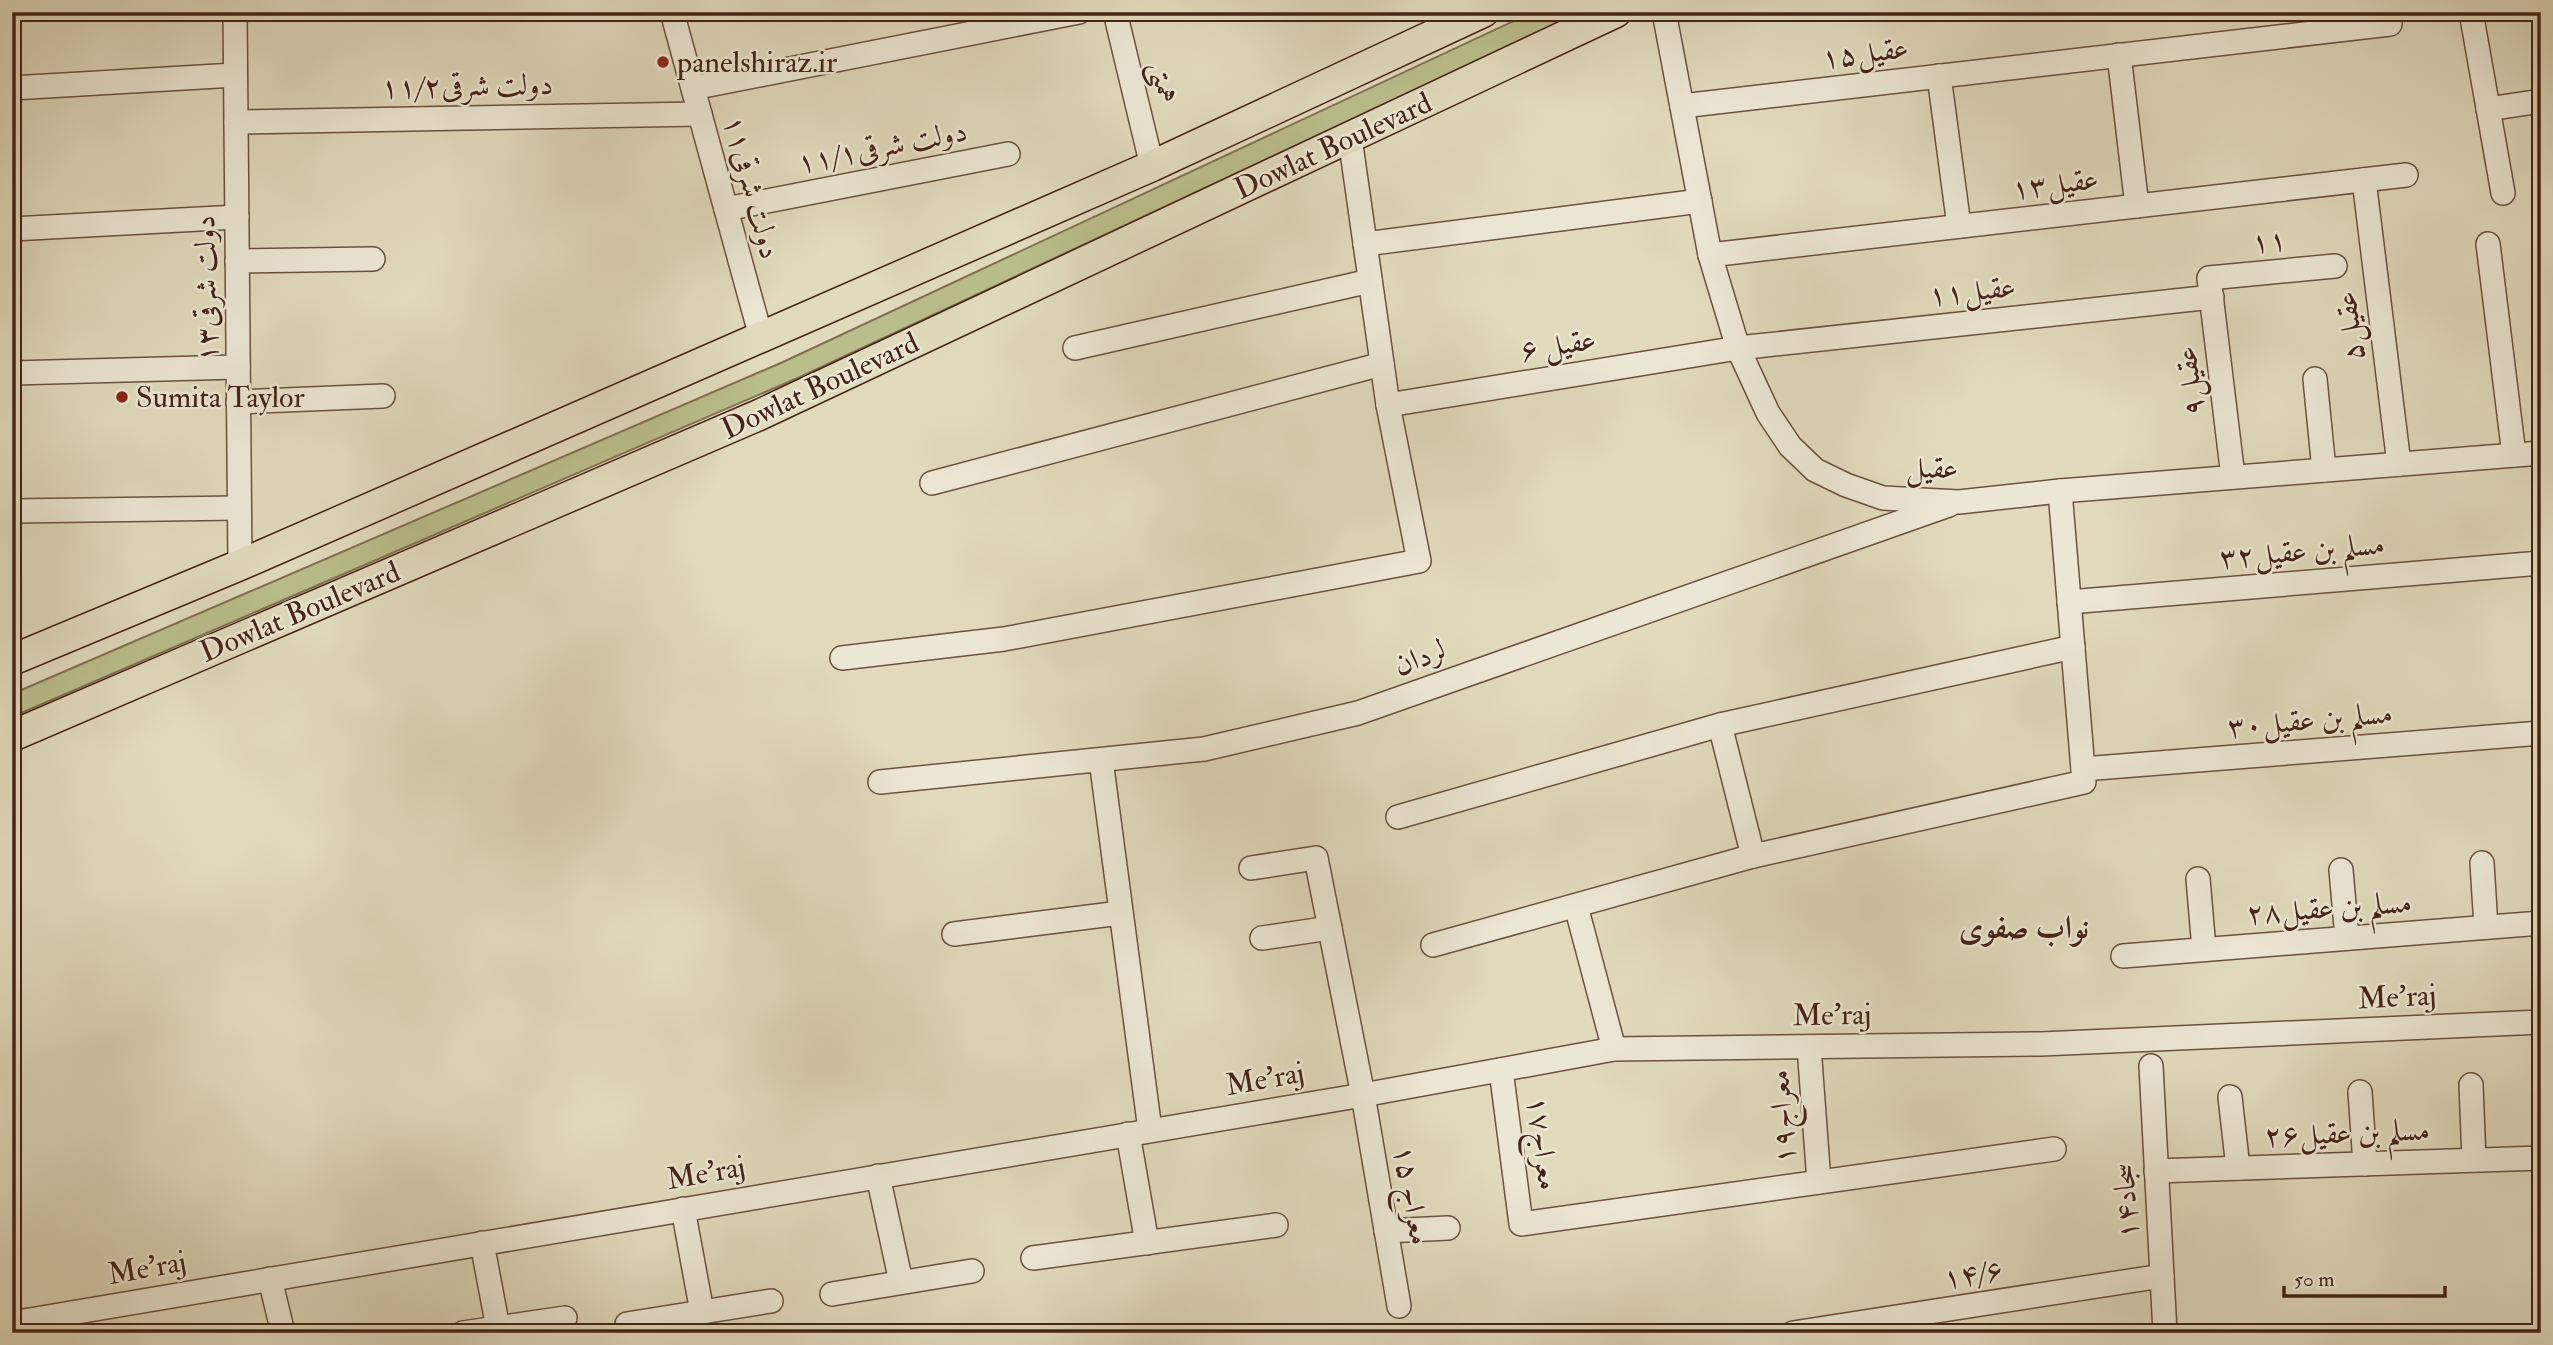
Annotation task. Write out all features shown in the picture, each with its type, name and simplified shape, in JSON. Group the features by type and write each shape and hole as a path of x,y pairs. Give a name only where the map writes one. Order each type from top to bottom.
{"main road":[{"name":"Dowlat Boulevard","path":"12,660 240,565 1152,166 1483,12"},
{"name":"Dowlat Boulevard","path":"12,736 759,415 1616,12"}],"street":[{"name":"۱۳دولت شرقی","path":"234,12 240,565"},
{"name":"۱۱دولت شرقی","path":"672,12 761,337"},
{"path":"693,88 1079,12"},
{"name":"همتی","path":"1115,12 1152,166"},
{"name":"عقیل","path":"1664,12 1710,255 1738,348 1768,413 1790,446 1815,470 1883,498 1959,502 2060,491 2541,453"},
{"path":"2470,12 2503,193"},
{"name":"عقیل۱۵","path":"1682,106 2390,24"},
{"path":"2119,55 2137,206"},
{"path":"12,88 235,75"},
{"path":"1939,76 1959,226"},
{"path":"2488,109 2541,101"},
{"name":"۱۱/۲دولت شرقی","path":"236,122 700,114"},
{"path":"842,658 1004,639 1419,561 1388,405 1350,138"},
{"name":"۱۱/۱دولت شرقی","path":"726,209 1008,154"},
{"name":"عقیل۱۳","path":"1710,255 2406,175"},
{"name":"عقیل۵","path":"2364,180 2399,464"},
{"path":"1365,244 1700,201"},
{"path":"12,229 237,217"},
{"path":"2488,244 2514,455"},
{"path":"237,261 373,259"},
{"name":"۱۱","path":"2211,288 2335,266"},
{"path":"1075,348 1370,281"},
{"name":"عقیل۱۱","path":"1738,348 2211,288"},
{"name":"عقیل۹","path":"2211,288 2233,477"},
{"name":"عقیل ۶","path":"1388,405 1738,348"},
{"path":"932,483 1382,364"},
{"path":"12,373 238,367"},
{"path":"2315,379 2324,470"},
{"path":"239,402 383,396"},
{"path":"1433,945 1754,856 2084,782 2060,491"},
{"name":"لردان","path":"880,782 1204,750 1358,713 1959,502"},
{"path":"12,511 239,508"},
{"name":"مسلم بن عقیل۳۲","path":"2069,602 2541,563"},
{"path":"1398,817 1720,725 2073,647"},
{"path":"1720,725 1754,856"},
{"name":"مسلم بن عقیل۳۰","path":"2083,769 2541,733"},
{"path":"1101,760 1121,913 1147,1242"},
{"name":"معراج ۱۵","path":"1251,868 1316,858 1363,1095 1399,1306"},
{"path":"2482,863 2486,927"},
{"path":"2341,870 2347,938"},
{"path":"2197,879 2204,949"},
{"path":"1576,906 1614,1049"},
{"path":"954,934 1121,913"},
{"name":"مسلم بن عقیل۲۸","path":"2123,956 2541,923"},
{"path":"1262,938 1330,928"},
{"name":"Me'raj","path":"12,1323 64,1324 270,1279 1363,1095 1614,1049 2041,1044 2541,1022"},
{"name":"معراج۱۹","path":"1808,1047 1819,1182"},
{"name":"۱۴سجاد","path":"2151,1066 2165,1333"},
{"name":"معراج۱۷","path":"1501,1070 1521,1224 1819,1182"},
{"path":"2471,1085 2474,1160"},
{"path":"2360,1091 2365,1164"},
{"path":"2230,1097 2238,1168"},
{"path":"1819,1182 2054,1149"},
{"name":"مسلم بن عقیل۲۶","path":"2156,1171 2541,1157"},
{"path":"878,1176 901,1282"},
{"path":"683,1209 702,1312"},
{"path":"1033,1258 1276,1225"},
{"path":"1386,1231 1448,1228"},
{"path":"482,1243 498,1328"},
{"path":"832,1294 972,1271"},
{"name":"۱۴/۶","path":"1793,1333 2162,1276"},
{"path":"270,1279 283,1333"},
{"path":"626,1324 771,1301"},
{"path":"463,1333 565,1318"}],"green space":[{"path":"1533,12 1582,12 800,377 12,717 12,694 783,362"}],"place":[{"name":"panelshiraz.ir","path":"663,62"},
{"name":"Sumita Taylor","path":"122,397"}],"district":[{"name":"نواب صفوی","path":"2024,928"}]}
